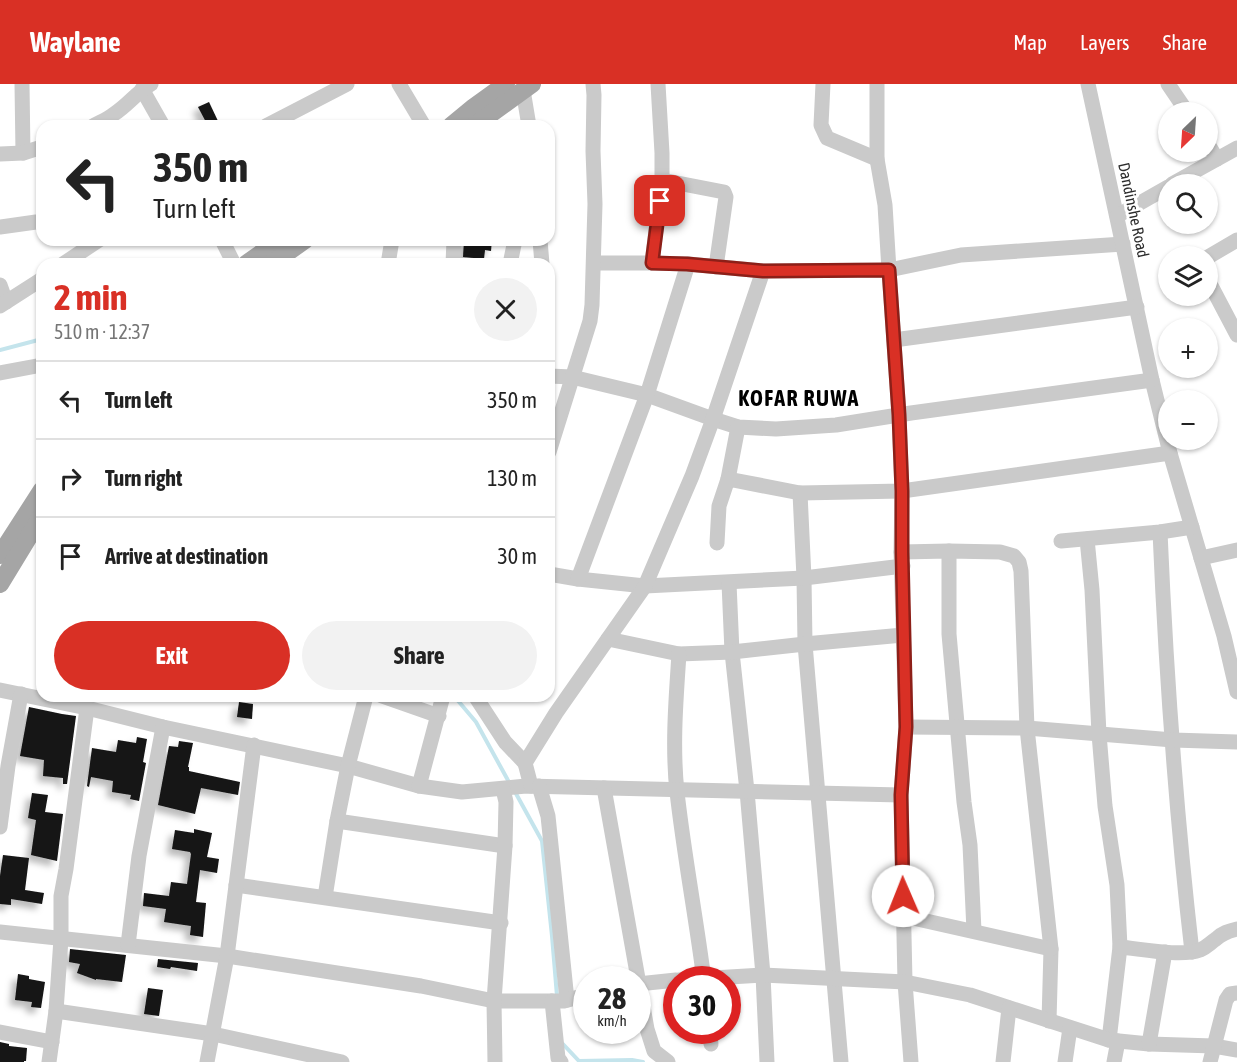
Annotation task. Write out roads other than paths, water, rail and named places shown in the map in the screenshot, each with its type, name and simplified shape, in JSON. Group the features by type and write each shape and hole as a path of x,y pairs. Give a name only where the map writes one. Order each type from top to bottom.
{"main road":[{"path":"460,120 509,87"},
{"path":"479,120 509,87"},
{"path":"280,256 296,246"},
{"path":"2,545 36,498"},
{"path":"0,584 21,550 35,537"}],"street":[{"path":"22,84 23,153"},
{"path":"278,120 347,84"},
{"path":"399,84 420,120"},
{"path":"555,432 590,321 592,305 595,204 593,84"},
{"path":"652,263 662,180 658,84"},
{"path":"823,84 821,125 827,138 877,159"},
{"path":"877,84 877,159 885,205 902,491 906,727 901,795 905,982 911,1062"},
{"name":"Dandinshe Road","path":"1088,84 1152,380 1170,453 1234,664 1237,692"},
{"path":"1168,84 1180,102"},
{"path":"509,87 526,120"},
{"path":"104,120 114,115 141,89 159,120"},
{"path":"1218,158 1237,148"},
{"path":"0,154 23,153 36,149"},
{"path":"1190,174 1212,162"},
{"path":"662,180 724,192 726,196 716,267"},
{"path":"1117,216 1158,193"},
{"path":"0,227 36,222"},
{"path":"1218,251 1237,240"},
{"path":"594,263 687,264 763,271 889,270 961,255 1123,244"},
{"path":"72,258 90,246"},
{"path":"578,579 647,395 687,264"},
{"path":"525,763 556,713 645,586 692,476 763,271"},
{"path":"0,285 3,304 36,283"},
{"path":"1218,299 1237,335"},
{"path":"894,340 1137,307"},
{"path":"0,373 36,366"},
{"path":"555,376 572,377 647,395 738,427 776,429 836,425 1152,380"},
{"path":"717,543 719,506 728,479 738,427"},
{"path":"728,479 800,494 902,491 1170,453"},
{"path":"800,494 805,644 842,1062"},
{"path":"1061,541 1192,527"},
{"path":"1160,532 1165,653 1182,866 1192,952"},
{"path":"1087,539 1105,806 1117,885 1120,947 1114,1062"},
{"path":"1201,558 1237,550"},
{"path":"555,577 645,586 729,583 804,578 948,551 1000,552 1014,556 1019,562 1021,571 1028,728 1051,949 1049,1021"},
{"path":"948,551 949,634 970,845 974,931"},
{"path":"729,583 732,652 763,975 767,1062"},
{"path":"608,639 679,654 732,652 903,635"},
{"path":"679,654 675,735 677,790 702,966"},
{"path":"0,690 36,696"},
{"path":"0,827 21,694"},
{"path":"69,702 163,727 348,766 419,786 462,792 532,786 901,795"},
{"path":"325,897 348,766 364,702"},
{"path":"399,702 439,716"},
{"path":"419,786 442,702"},
{"path":"480,702 505,742 525,763 532,786 548,816 559,1001 558,1058 561,1062"},
{"path":"49,1062 56,1011 61,939 61,896 87,708"},
{"path":"128,945 139,856 163,727"},
{"path":"906,727 1028,728 1173,740 1237,742"},
{"path":"207,1062 227,956 254,745"},
{"path":"604,788 635,966"},
{"path":"495,1062 494,1000 505,846 504,789"},
{"path":"337,821 505,846"},
{"path":"236,885 501,923"},
{"path":"904,916 1051,949"},
{"path":"1120,947 1192,952 1209,945 1227,932 1237,929"},
{"path":"0,932 227,956 421,986 494,1000 559,1001 573,998"},
{"path":"1149,1044 1165,951"},
{"path":"741,976 763,975 905,982 970,995 1114,1041 1214,1046 1237,1050"},
{"path":"1210,1062 1226,1000 1230,994 1237,993"},
{"path":"1003,1062 1009,1008"},
{"path":"56,1011 213,1034 342,1062"},
{"path":"1065,1062 1070,1028"},
{"path":"0,1032 52,1042"},
{"path":"651,1043 654,1051 668,1062"}],"waterway":[{"path":"0,350 36,341"},
{"path":"459,702 476,722 510,784"},
{"path":"514,790 542,841 557,996"},
{"path":"562,1043 579,1061 632,1060 643,1062"}],"district":[{"name":"KOFAR RUWA","path":"799,398"}]}
